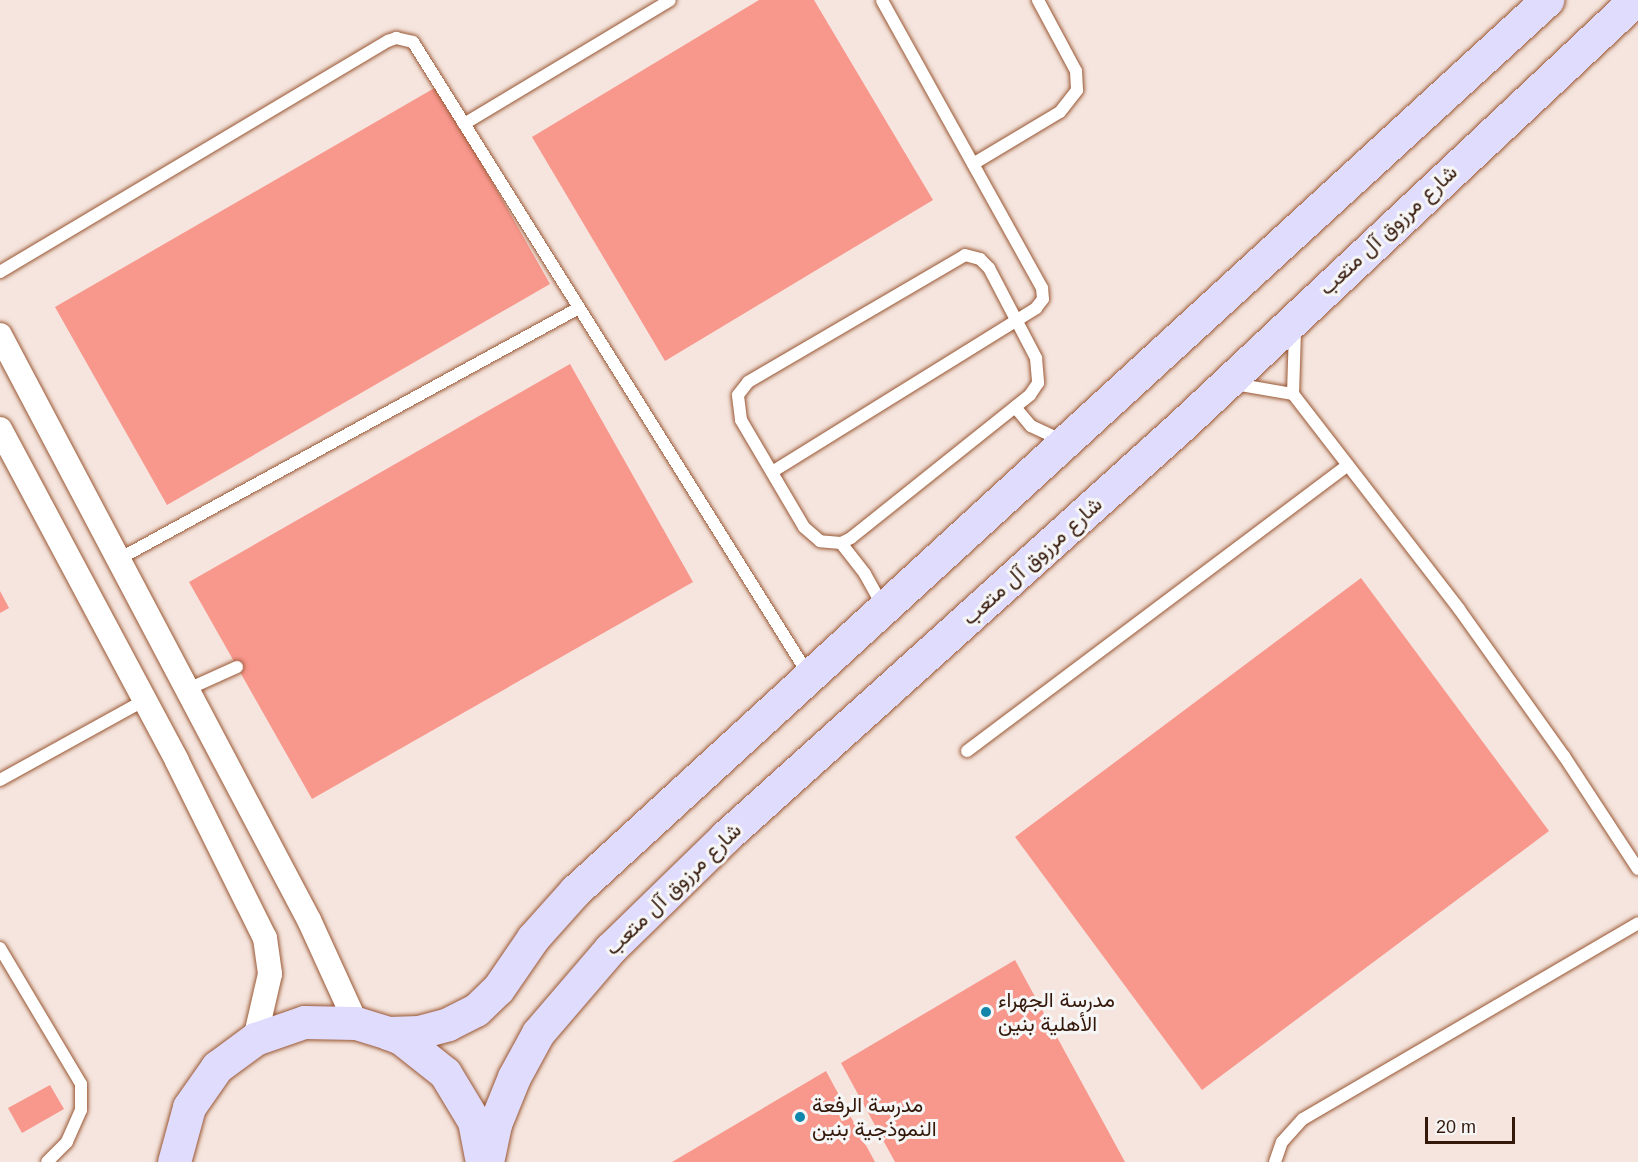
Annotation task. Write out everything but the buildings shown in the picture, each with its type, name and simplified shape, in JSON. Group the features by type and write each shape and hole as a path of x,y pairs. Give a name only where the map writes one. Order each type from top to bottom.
{"main road":[{"path":"388,1033 438,1027 476,1010 498,989 533,938 574,891 811,678 1065,441 1547,0"},
{"name":"شارع مرزوق آل متعب","path":"487,1162 506,1096 538,1033 610,949 726,837 1225,385 1299,313 1635,0"},
{"path":"151,1162 217,1067 255,1039 304,1022 356,1023 401,1038 445,1073 474,1121 482,1162"},
{"path":"174,1162 189,1107"}],"street":[{"path":"0,336 309,920 356,1023"},
{"path":"0,429 145,700 265,938 270,974 255,1039"}],"lane":[{"path":"464,124 670,0"},
{"path":"772,472 1040,304 1042,288 882,0"},
{"path":"974,164 1060,112 1077,90 1076,71 1038,0"},
{"path":"0,272 396,38 412,42 418,48 577,309 811,678"},
{"path":"973,256 985,263 1036,358 1040,375 1035,390 1015,407 841,543 820,541 810,535 737,412 738,395 748,382 957,257 973,256"},
{"path":"117,560 577,309"},
{"path":"1299,313 1291,353 1293,394 1479,636 1638,869"},
{"path":"1225,385 1259,386 1293,394"},
{"path":"1015,407 1042,433 1065,441"},
{"path":"967,751 1348,465"},
{"path":"841,543 866,574 884,610"},
{"path":"186,690 237,667"},
{"path":"0,780 145,700"},
{"path":"1275,1162 1282,1142 1303,1119 1638,923"},
{"path":"0,948 81,1084 81,1110 67,1142 47,1162"}],"place":[{"name":"مدرسة الجهراء الأهلية بنين","path":"986,1012"},
{"name":"مدرسة الرفعة النموذجية بنين","path":"800,1117"}]}
